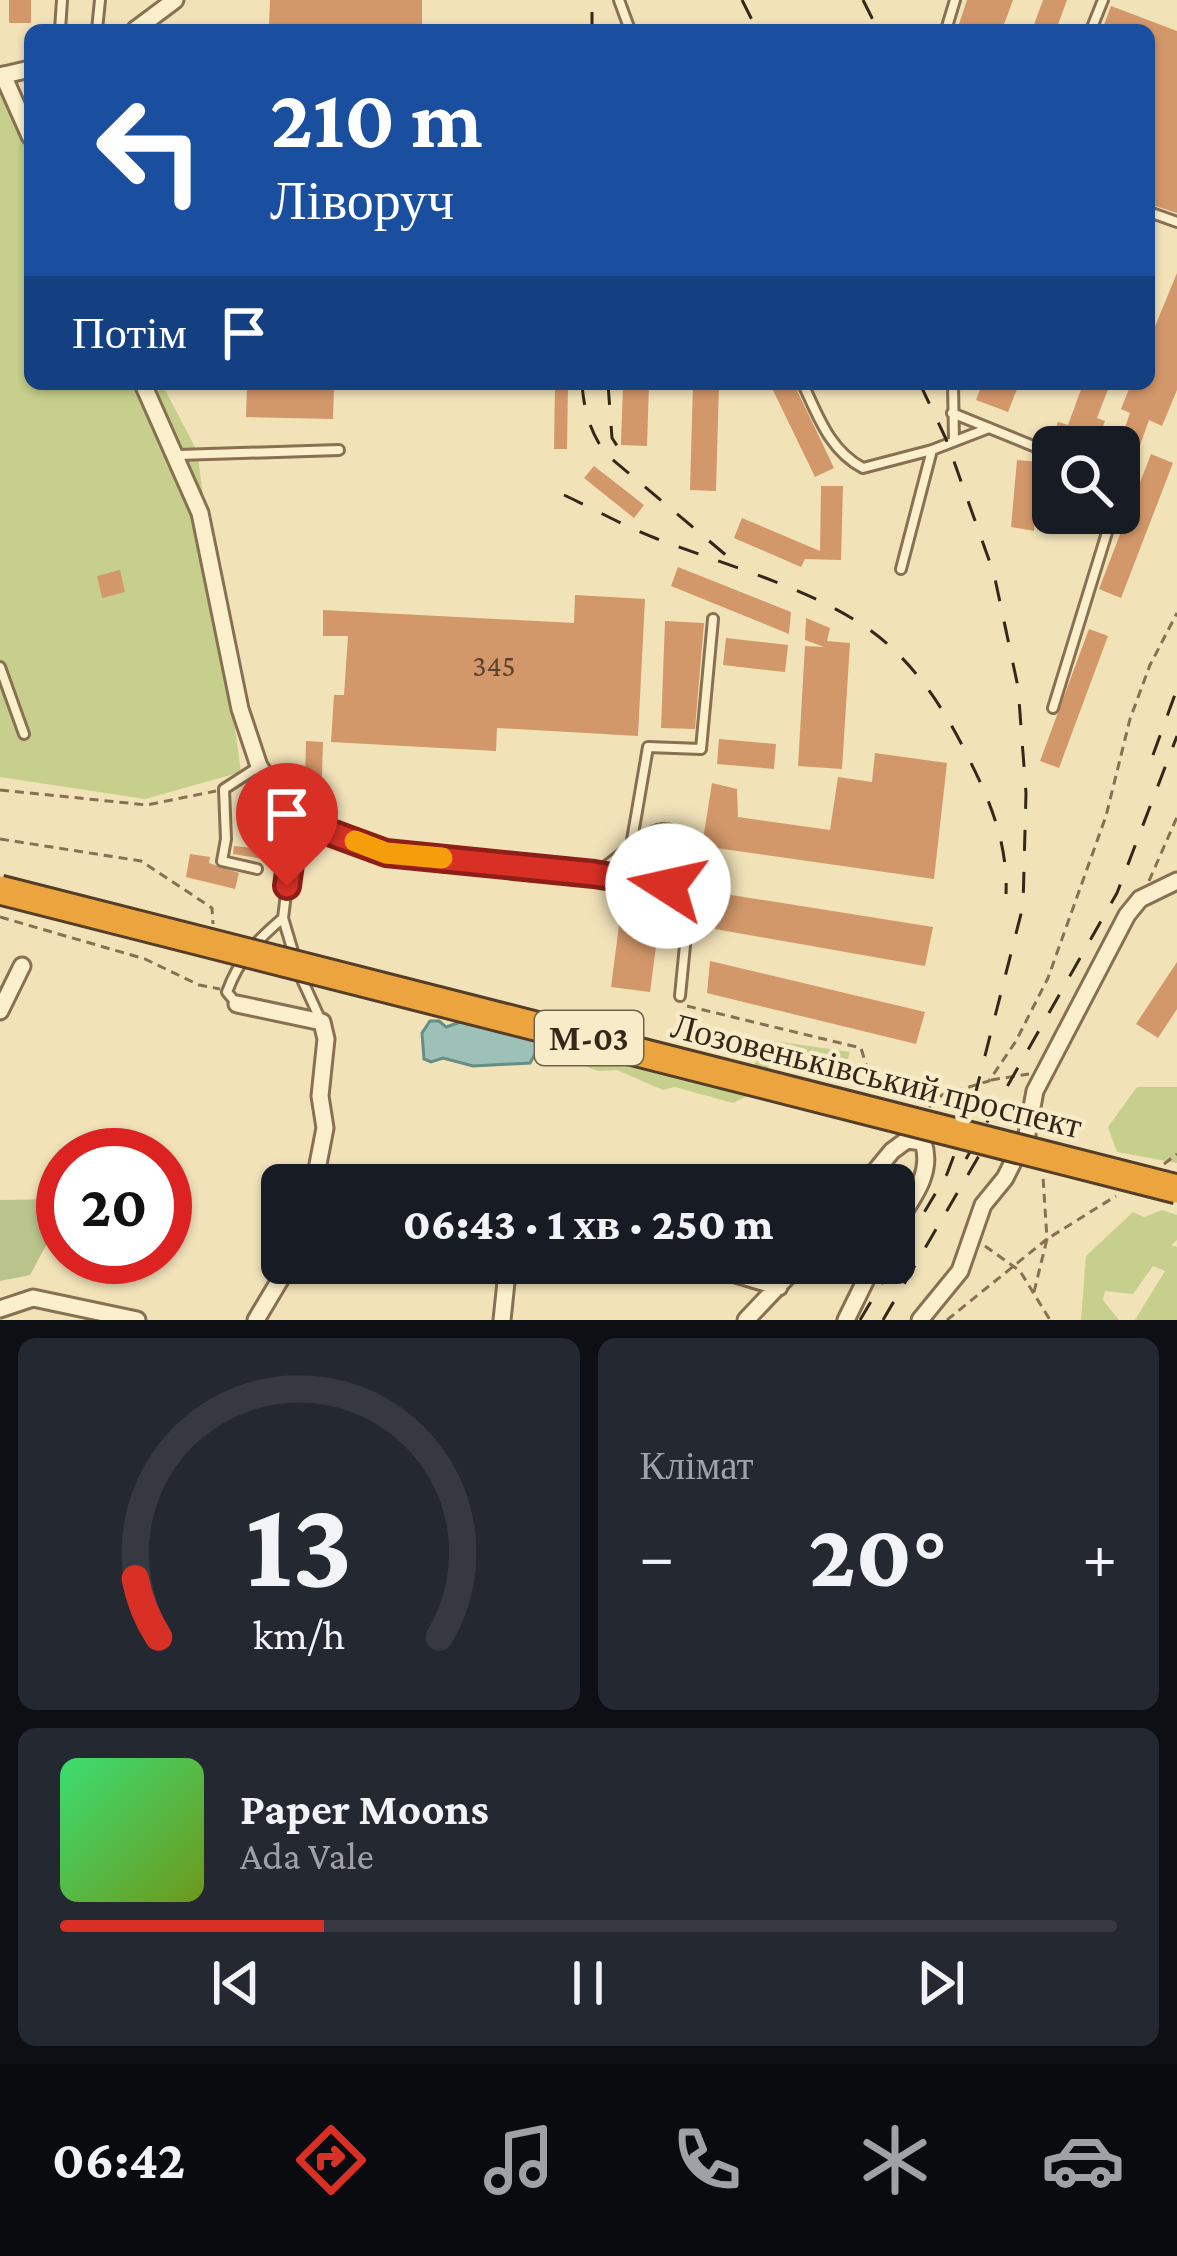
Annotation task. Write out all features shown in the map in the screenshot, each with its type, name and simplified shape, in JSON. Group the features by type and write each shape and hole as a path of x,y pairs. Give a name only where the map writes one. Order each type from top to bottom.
{"highway":[{"name":"Лозовеньківський проспект","path":"0,890 1168,1178"}],"street":[{"path":"142,24 175,0"},
{"path":"2,76 24,123"},
{"path":"146,390 200,513 240,709 260,766 296,820 386,853 594,874"},
{"path":"920,1320 960,1271 983,1205 1005,1178 1027,1134 1035,1091 1126,915 1140,899 1177,881"},
{"path":"0,1011 22,966"},
{"path":"232,998 322,1022 326,1040 320,1096 325,1128 318,1164"},
{"path":"881,1164 907,1140 923,1142 928,1157 915,1194"},
{"path":"256,1320 277,1284"},
{"path":"502,1320 506,1284"},
{"path":"768,1284 779,1287"},
{"path":"746,1320 782,1284"},
{"path":"846,1320 864,1284"},
{"path":"0,1309 33,1298 137,1320"}],"lane":[{"path":"806,390 841,454 862,468 932,450 989,428"},
{"path":"953,390 954,441"},
{"path":"952,413 1032,445"},
{"path":"176,455 339,450"},
{"path":"901,569 932,450"},
{"path":"1053,709 1106,534"},
{"path":"631,846 649,747 701,749 712,619"},
{"path":"0,668 24,734"},
{"path":"257,869 222,861 224,789 260,766"},
{"path":"296,820 283,918 304,989 322,1022"},
{"path":"594,874 644,832 659,828 673,832 688,845 693,864 680,996"},
{"path":"594,874 691,890"},
{"path":"232,998 252,944 283,918"}],"path":[{"path":"989,1081 1048,978 1106,816 1130,719 1150,665 1177,613"},
{"path":"0,790 147,806 224,789"},
{"path":"1140,899 1177,817"},
{"path":"0,839 142,861 212,908 214,936"},
{"path":"0,917 145,959 232,998"},
{"path":"680,996 685,1005 702,1012 861,1048"},
{"path":"907,1140 942,1095 989,1081 1044,1075"},
{"path":"1168,1178 1177,1154"},
{"path":"947,1320 1047,1239 1125,1190"},
{"path":"972,1237 1014,1265 1050,1320"},
{"path":"1034,1292 1047,1239"}],"green space":[{"path":"0,90 8,92 24,123 24,390 165,390 197,451 241,772 145,799 0,777"},
{"path":"774,1041 850,1052 847,1062 815,1061 797,1051 776,1054 754,1093 733,1103 675,1087 663,1090 617,1070 598,1071 566,1059 567,1049 574,1046 733,1091 745,1087 760,1051"},
{"path":"1137,1087 1177,1087 1177,1163 1117,1152 1108,1127"},
{"path":"36,1199 36,1264 30,1275 0,1281 0,1200"},
{"path":"1162,1210 1177,1215 1177,1240 1171,1245 1177,1247 1177,1320 1135,1320 1165,1271 1153,1266 1133,1294 1105,1291 1103,1300 1119,1320 1081,1320 1086,1256 1133,1212 1144,1217"}],"water":[{"path":"481,1015 543,1041 530,1063 473,1066 443,1058 424,1059 422,1033 430,1021 446,1027"}],"building":[{"path":"9,0 31,0 31,23 9,23"},
{"path":"270,0 422,0 422,24 269,24"},
{"path":"967,0 1013,0 1004,24 959,24"},
{"path":"1043,0 1067,0 1058,24 1034,24"},
{"path":"1111,6 1177,31 1177,213 1155,206 1155,24 1104,24"},
{"path":"1177,273 1177,390 1162,426 1149,420 1140,445 1140,426 1125,426 1130,413 1121,409 1129,390 1155,390 1155,326"},
{"path":"247,390 334,390 333,419 246,417"},
{"path":"555,390 568,390 567,449 554,449"},
{"path":"623,390 649,390 647,446 621,445"},
{"path":"693,390 719,390 716,491 690,490"},
{"path":"773,390 797,390 834,468 815,477"},
{"path":"980,390 1017,390 1008,412 976,400"},
{"path":"1081,390 1108,390 1097,418 1105,421 1103,426 1056,426 1058,422 1068,425"},
{"path":"1151,454 1173,463 1121,598 1099,589 1120,534 1140,534 1140,483"},
{"path":"1017,460 1032,461 1032,531 1011,527"},
{"path":"594,466 644,505 634,518 584,478"},
{"path":"821,486 843,486 841,560 805,559 801,567 734,538 742,518 820,551"},
{"path":"678,567 791,612 789,634 671,586"},
{"path":"120,570 125,592 102,598 97,576"},
{"path":"575,595 645,599 638,736 497,728 496,751 331,742 334,695 344,695 348,636 323,636 323,610 574,623"},
{"path":"806,618 830,628 827,641 850,643 842,769 798,766 805,646 824,647 805,640"},
{"path":"665,621 704,623 695,729 661,728"},
{"path":"1089,629 1108,636 1059,768 1040,761"},
{"path":"726,638 788,645 785,672 723,665"},
{"path":"719,739 776,744 774,769 717,764"},
{"path":"306,741 323,742 322,777 305,777"},
{"path":"875,753 947,763 934,879 702,846 712,783 737,789 738,817 830,830 838,777 872,782"},
{"path":"254,840 284,840 281,862 233,854 234,846 253,848"},
{"path":"190,854 210,857 209,863 239,873 235,889 186,877"},
{"path":"624,887 663,894 650,992 611,987"},
{"path":"719,893 933,927 925,966 715,929"},
{"path":"710,961 925,1012 916,1044 707,993"},
{"path":"1177,962 1177,1009 1158,1038 1136,1024"}],"railway":[{"path":"742,0 754,24"},
{"path":"863,0 875,24"},
{"path":"592,12 592,24"},
{"path":"583,390 589,421 606,454 727,556"},
{"path":"608,390 612,438 625,458"},
{"path":"860,1320 947,1174 972,1107 1023,906 1026,793 1018,687 994,574 946,439 923,390"},
{"path":"564,495 643,533 811,597 858,622 894,650 938,703 979,779 1001,843 1006,894"},
{"path":"1153,755 1177,689"},
{"path":"966,1159 1117,893 1177,736"},
{"path":"883,1320 983,1149"}],"slow traffic":[{"path":"355,841 386,853 442,858"}],"route":[{"path":"287,886 296,820 386,853 668,886"}]}
